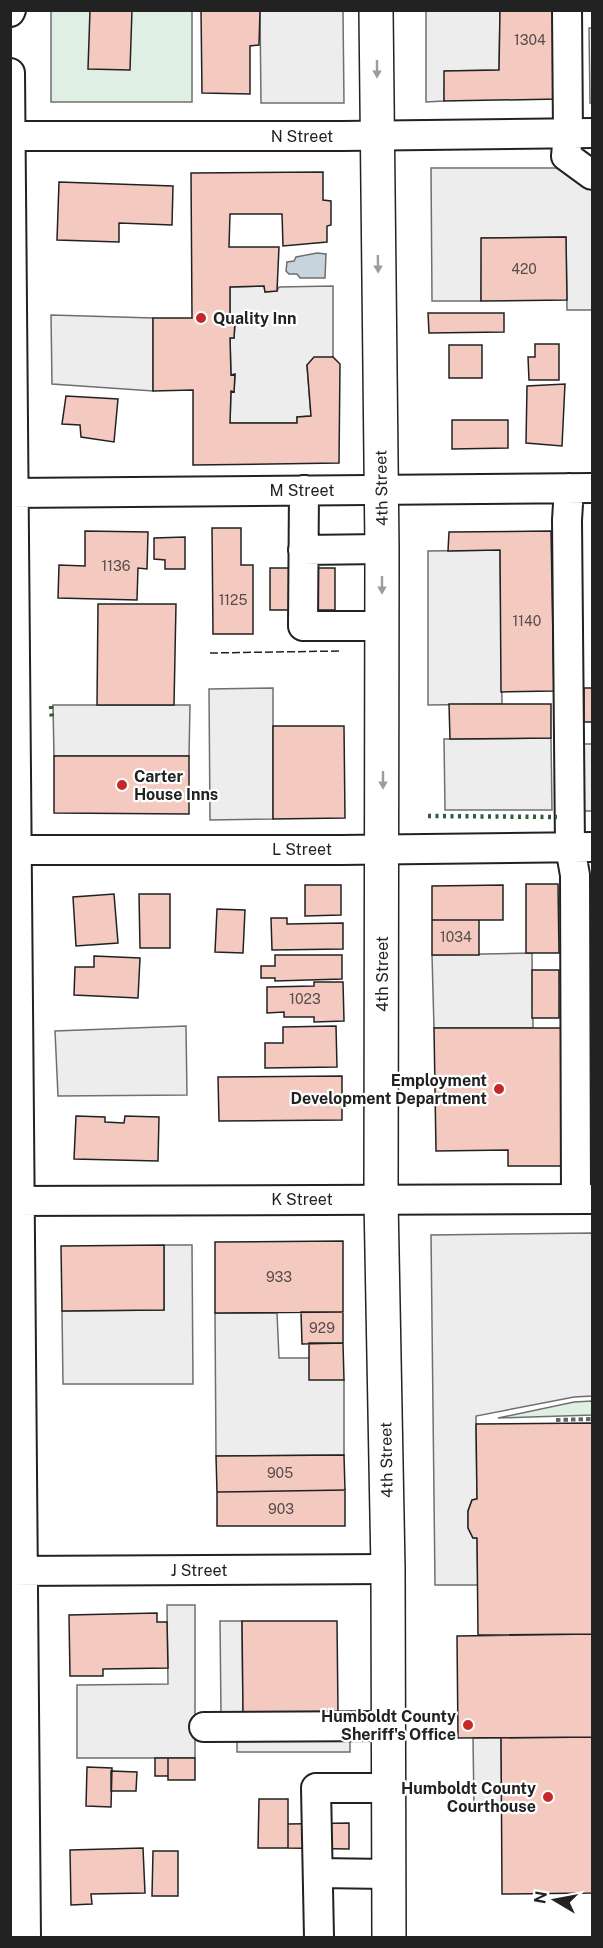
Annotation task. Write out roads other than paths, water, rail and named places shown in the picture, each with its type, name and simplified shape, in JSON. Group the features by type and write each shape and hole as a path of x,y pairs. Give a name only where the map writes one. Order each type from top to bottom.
{"highway":[{"name":"4th Street","path":"376,10 382,489 381,1199 388,1569 389,1938"}],"street":[{"path":"567,10 575,141 592,175"},
{"path":"10,72 17,1571 26,1938"},
{"name":"N Street","path":"11,136 377,135 575,141"},
{"path":"581,488 567,520 581,847 575,875 584,1199"},
{"name":"M Street","path":"12,493 581,488"},
{"path":"304,490 303,626 382,626"},
{"path":"303,550 382,549"},
{"name":"L Street","path":"14,850 581,847"},
{"name":"K Street","path":"15,1201 584,1199"},
{"name":"J Street","path":"17,1571 388,1569"},
{"path":"204,1727 387,1726"},
{"path":"319,1938 316,1788 388,1788"},
{"path":"318,1873 388,1874"}],"place":[{"name":"Quality Inn","path":"201,318"},
{"name":"Carter House Inns","path":"122,785"},
{"name":"Employment Development Department","path":"499,1089"},
{"name":"Humboldt County Sheriff's Office","path":"468,1725"},
{"name":"Humboldt County Courthouse","path":"548,1797"}]}
